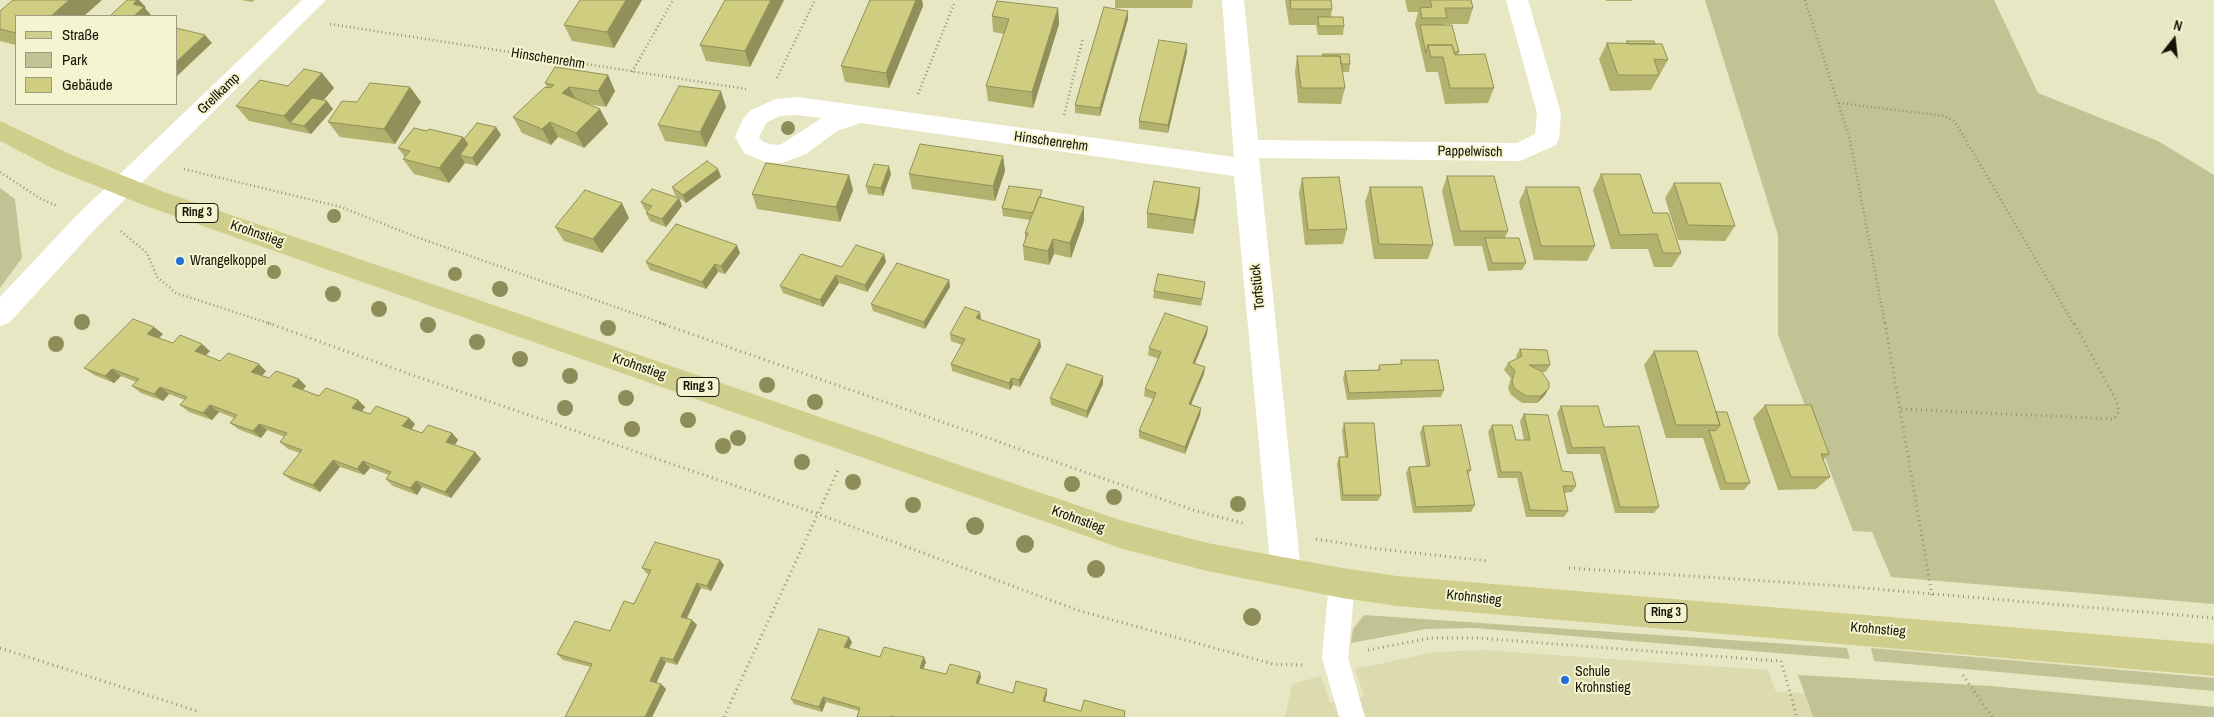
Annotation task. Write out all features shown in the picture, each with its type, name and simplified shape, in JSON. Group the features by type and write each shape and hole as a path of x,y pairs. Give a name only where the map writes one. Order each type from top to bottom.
{"main road":[{"name":"Krohnstieg","path":"0,130 63,162 122,187 1122,535 1207,557 1342,583 1500,601 1853,628 2214,660"}],"street":[{"name":"Grellkamp","path":"122,187 315,0"},
{"name":"Torfstück","path":"1233,0 1286,573"},
{"name":"Pappelwisch","path":"1247,159 1520,152 1547,139 1549,113 1517,0"},
{"name":"Hinschenrehm","path":"856,116 828,125 797,148 782,154 765,153 754,147 747,137 750,125 759,116 776,108 797,106 856,116 1056,142 1247,159"},
{"path":"0,314 87,221 122,187"}],"lane":[{"path":"1342,583 1335,658 1352,717"}],"path":[{"path":"632,72 673,0"},
{"path":"770,95 815,0"},
{"path":"1805,0 1850,140 1901,409 1900,419 1932,595"},
{"path":"907,123 954,4"},
{"name":"Hinschenrehm","path":"297,19 760,91 797,106"},
{"path":"1056,142 1083,38"},
{"path":"1839,102 1945,116 1955,122 2048,276 2116,400 2119,412 2114,419 1901,409"},
{"path":"158,154 171,158 184,170 341,207 416,237 1196,511 1282,533 1378,549 1490,561"},
{"path":"0,172 41,198 87,221 122,231 147,253 157,277 176,293 249,316 415,376 818,514 1089,614 1273,664 1302,665 1431,638 1477,638 1790,662"},
{"path":"724,717 852,440"},
{"path":"1564,568 1841,586 2214,618"},
{"path":"0,648 197,711"},
{"path":"1781,661 1797,717"},
{"path":"1963,675 1992,717"}],"shaded area":[{"name":"Schule Krohnstieg","path":"1483,650 1768,670 1776,692 1804,693 1813,717 1285,717 1292,684 1321,676 1330,703 1364,696 1355,669 1436,652"}],"green space":[{"path":"1705,0 1994,0 2038,93 2158,141 2214,175 2214,604 1891,577 1872,532 1853,531 1778,335 1778,235"},
{"path":"0,188 15,199 22,258 0,288"},
{"path":"1364,615 1847,648 1850,659 1474,628 1426,629 1351,643 1353,629"},
{"path":"1871,648 2214,678 2214,691 1874,661"},
{"path":"1798,675 1991,686 2214,707 2214,717 1813,717"}],"building":[{"path":"13,0 69,0 52,15 15,15 15,33 0,29 0,11"},
{"path":"127,0 137,0 133,4 144,7 135,15 111,15"},
{"path":"580,0 626,0 607,32 564,25"},
{"path":"725,0 771,0 745,51 700,45"},
{"path":"870,0 916,0 886,73 841,66"},
{"path":"1290,0 1331,0 1332,9 1291,9"},
{"path":"1430,0 1471,0 1473,8 1445,8 1447,18 1422,18 1420,8 1432,7"},
{"path":"997,1 1058,8 1032,92 986,86 1009,19 992,16"},
{"path":"1104,7 1128,11 1100,108 1075,105"},
{"path":"1318,17 1343,17 1344,26 1319,26"},
{"path":"1420,25 1452,25 1459,52 1454,52 1452,45 1428,45 1426,53"},
{"path":"178,28 205,35 178,60"},
{"path":"1159,40 1187,44 1168,125 1139,121"},
{"path":"1627,41 1654,41 1655,44 1628,44"},
{"path":"1607,43 1662,44 1668,60 1654,59 1659,75 1618,75"},
{"path":"1428,45 1452,45 1455,55 1485,54 1494,88 1450,88 1443,57 1431,57"},
{"path":"1323,54 1349,54 1350,64 1341,64 1340,56 1323,56"},
{"path":"1297,56 1340,56 1345,88 1301,88"},
{"path":"555,67 608,75 598,91 569,87 562,93 600,109 576,133 550,122 542,129 513,117 545,87 550,88 554,85 545,83"},
{"path":"304,69 322,73 284,116 236,106 260,80 288,86"},
{"path":"370,83 410,87 384,129 328,122 342,101 357,102"},
{"path":"679,86 721,91 700,132 658,125"},
{"path":"312,98 327,101 304,126 290,123"},
{"path":"477,123 496,127 472,158 460,155 468,144 464,139"},
{"path":"414,128 427,131 429,129 463,137 439,168 403,159 410,151 398,148"},
{"path":"920,144 1003,156 993,186 909,174"},
{"path":"707,161 718,169 683,195 672,187"},
{"path":"766,163 849,175 836,207 752,194"},
{"path":"874,164 889,166 881,188 866,186"},
{"path":"1601,174 1640,174 1653,213 1668,213 1681,253 1663,253 1657,234 1620,235"},
{"path":"1447,176 1494,176 1508,231 1460,231"},
{"path":"1339,177 1347,229 1308,230 1302,178"},
{"path":"1154,181 1200,188 1194,220 1147,213"},
{"path":"1674,183 1720,183 1735,226 1688,225"},
{"path":"1009,186 1042,190 1033,213 1002,208"},
{"path":"1370,187 1422,187 1433,245 1379,244"},
{"path":"1526,187 1579,187 1595,246 1541,246"},
{"path":"652,189 679,198 662,219 646,213 652,206 641,202"},
{"path":"585,190 622,203 593,239 555,227"},
{"path":"1039,197 1084,207 1070,243 1053,239 1048,251 1023,246 1028,233 1025,233"},
{"path":"676,224 737,245 721,266 715,264 702,282 646,262"},
{"path":"1485,238 1519,238 1526,263 1492,263"},
{"path":"856,245 884,254 865,285 836,275 820,300 780,286 801,254 842,267"},
{"path":"897,263 949,280 924,322 871,304"},
{"path":"1158,274 1205,282 1202,299 1154,291"},
{"path":"965,307 980,312 976,318 1040,340 1019,380 1012,378 1009,383 951,364 965,339 950,334"},
{"path":"1165,313 1208,327 1193,363 1205,367 1189,404 1201,408 1185,447 1139,431 1156,393 1145,389 1161,352 1149,348"},
{"path":"133,319 154,327 147,334 173,343 180,335 202,344 195,351 220,361 228,353 259,364 251,372 269,378 276,371 299,379 292,386 319,396 326,388 358,400 352,408 370,414 376,406 409,418 402,426 422,433 428,425 452,433 446,442 475,452 445,492 416,481 410,488 386,479 391,472 363,461 357,469 333,460 313,485 283,474 302,450 280,442 287,433 259,424 253,431 230,423 237,415 210,405 203,413 180,405 187,397 160,387 154,394 132,386 139,379 112,369 105,376 84,368"},
{"path":"1520,349 1547,350 1550,365 1529,365 1541,371 1549,382 1549,388 1541,396 1526,396 1514,388 1512,381 1515,371 1508,363 1522,356"},
{"path":"1654,351 1697,351 1720,425 1676,425"},
{"path":"1401,360 1438,360 1444,390 1349,393 1345,371 1380,370 1379,365 1402,364"},
{"path":"1067,364 1103,376 1087,411 1050,398"},
{"path":"1765,405 1811,405 1829,454 1821,454 1830,477 1791,477"},
{"path":"1561,406 1598,406 1604,427 1639,426 1659,507 1620,507 1604,447 1572,448"},
{"path":"1716,412 1727,412 1750,483 1726,483 1709,430 1715,431 1720,425"},
{"path":"1524,414 1548,415 1562,471 1572,472 1576,486 1563,486 1568,511 1530,510 1521,472 1501,472 1492,425 1512,425 1516,440 1530,440"},
{"path":"1344,423 1374,423 1381,495 1343,495 1339,457 1348,457"},
{"path":"1461,425 1471,470 1467,470 1475,505 1416,507 1409,467 1430,466 1423,426"},
{"path":"655,542 720,560 707,586 697,583 681,617 692,620 673,660 661,657 650,681 661,684 645,717 565,717 592,664 557,654 575,621 610,631 624,601 634,604 651,570 642,568"},
{"path":"819,629 849,637 844,647 880,657 884,647 924,657 920,668 946,674 950,664 980,672 976,683 1013,693 1016,681 1047,689 1043,701 1081,711 1084,700 1125,711 1124,717 857,717 860,708 823,697 819,707 791,699"}],"place":[{"name":"Wrangelkoppel","path":"180,261"},
{"name":"Schule Krohnstieg","path":"1565,680"}]}
